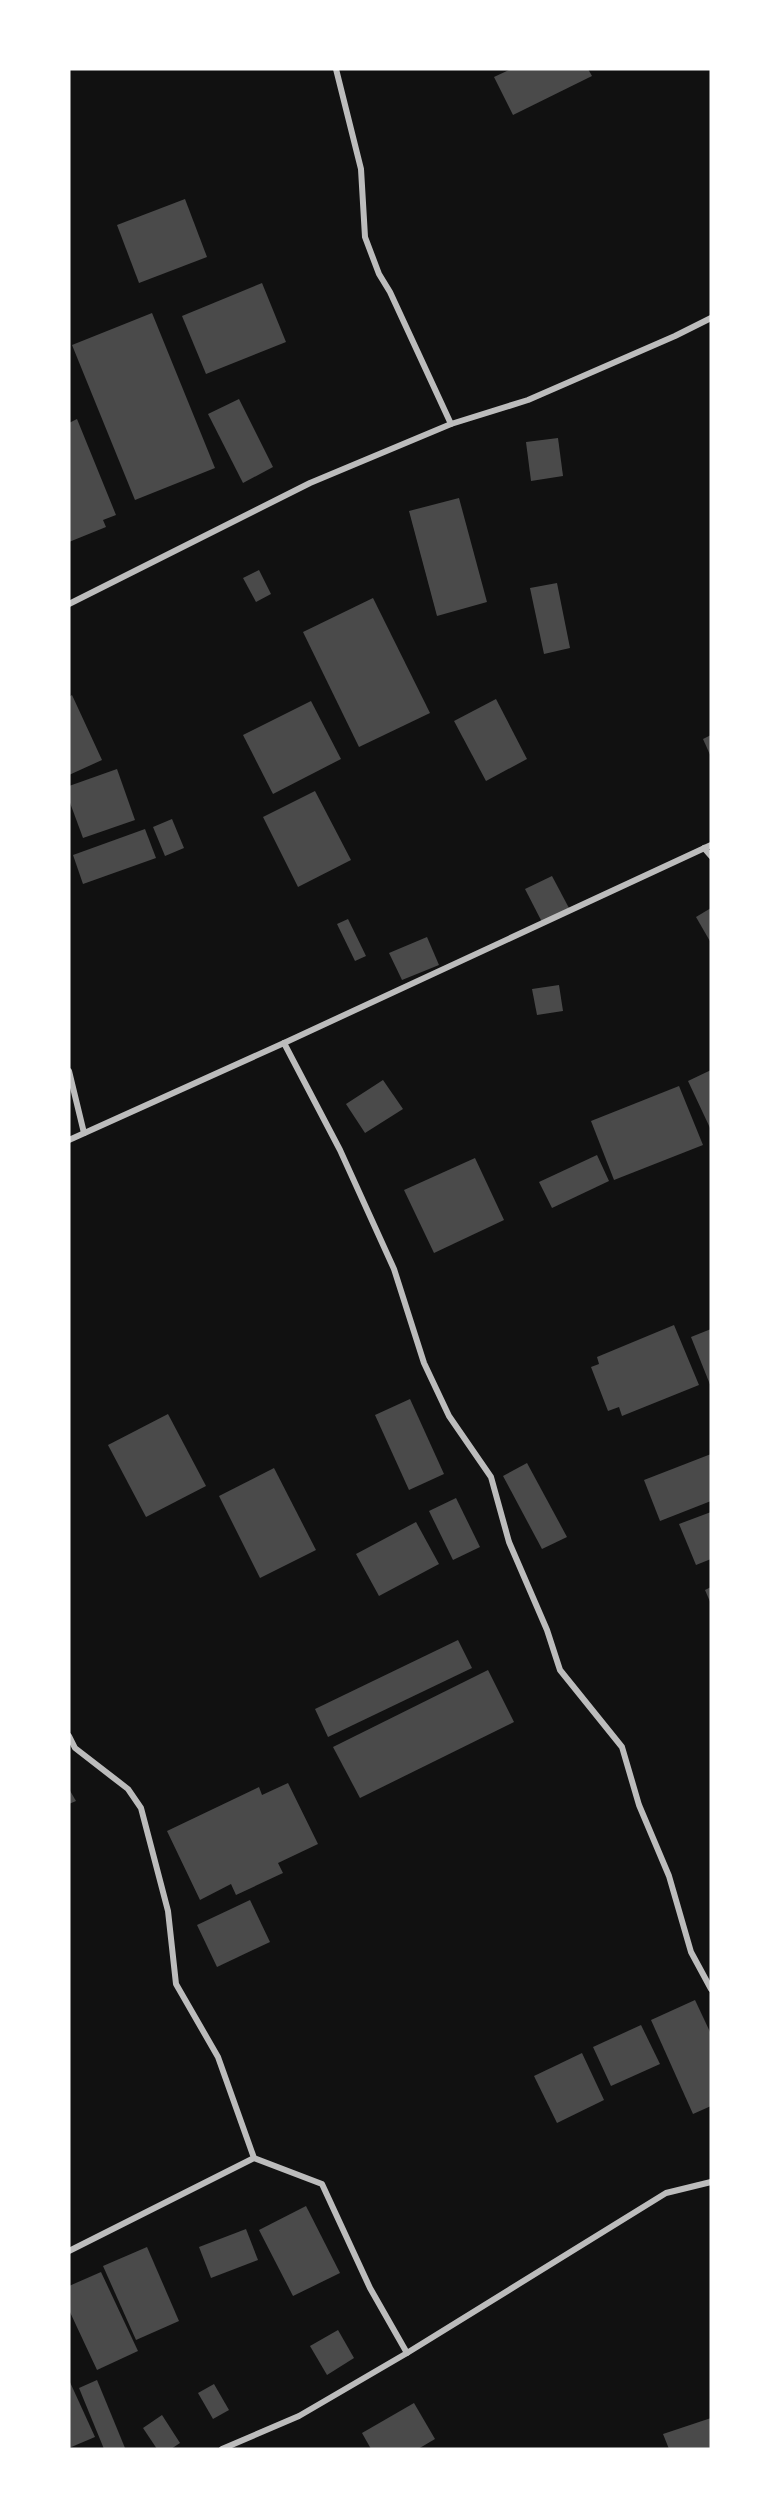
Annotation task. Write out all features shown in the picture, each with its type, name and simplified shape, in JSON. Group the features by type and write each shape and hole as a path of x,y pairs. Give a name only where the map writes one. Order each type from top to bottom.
{"street":[{"path":"336,69 362,169 365,237 379,274 390,292 451,424"},
{"path":"69,604 310,483 451,424 528,400 711,318"},
{"path":"69,1140 284,1044 711,845"},
{"path":"704,848 711,856"},
{"path":"284,1044 340,1150 394,1269 424,1364 449,1416 491,1477 508,1542 547,1630 560,1670 622,1747 639,1805 669,1876 691,1952 711,1989"},
{"path":"69,1071 84,1133"},
{"path":"69,1737 75,1748 128,1789 141,1808 168,1911 176,1984 218,2057 254,2158"},
{"path":"69,2251 254,2158 322,2184 370,2289 407,2353"},
{"path":"222,2449 299,2416 407,2353 666,2193 711,2182"}],"building":[{"path":"511,69 588,69 592,76 513,115 494,77"},
{"path":"185,199 207,257 139,283 117,225"},
{"path":"262,283 286,342 206,374 182,316"},
{"path":"152,313 215,468 135,500 72,345"},
{"path":"239,399 273,467 243,483 208,414"},
{"path":"77,419 116,515 103,520 106,527 69,542 69,423"},
{"path":"558,438 563,476 531,481 526,442"},
{"path":"459,498 487,602 437,616 409,511"},
{"path":"259,570 271,594 256,602 243,578"},
{"path":"557,583 570,648 544,654 530,588"},
{"path":"373,598 430,713 359,747 303,632"},
{"path":"72,695 102,760 69,775 69,697"},
{"path":"496,699 527,759 486,781 454,721"},
{"path":"311,701 341,759 273,794 243,735"},
{"path":"711,735 711,757 703,739"},
{"path":"117,769 135,820 83,838 69,800 69,786"},
{"path":"315,791 351,860 298,887 263,817"},
{"path":"172,819 184,848 165,856 153,827"},
{"path":"145,829 156,858 83,884 73,855"},
{"path":"552,876 570,910 543,924 525,889"},
{"path":"711,908 711,943 696,917"},
{"path":"348,919 366,956 355,961 337,924"},
{"path":"427,937 439,965 402,980 389,953"},
{"path":"559,985 563,1011 537,1015 532,989"},
{"path":"711,1070 711,1130 688,1081"},
{"path":"383,1080 403,1109 365,1133 346,1104"},
{"path":"679,1086 703,1145 614,1180 591,1121"},
{"path":"597,1155 609,1181 552,1208 539,1182"},
{"path":"475,1158 504,1220 434,1253 404,1190"},
{"path":"674,1325 699,1385 622,1416 619,1407 608,1411 591,1367 599,1364 597,1357"},
{"path":"711,1329 711,1387 691,1337"},
{"path":"410,1399 444,1474 409,1490 375,1415"},
{"path":"168,1414 206,1486 146,1517 108,1445"},
{"path":"711,1454 711,1501 660,1521 644,1480"},
{"path":"527,1463 567,1537 542,1549 503,1476"},
{"path":"274,1468 316,1550 260,1578 219,1496"},
{"path":"456,1498 480,1547 453,1560 429,1511"},
{"path":"711,1512 711,1559 696,1565 679,1524"},
{"path":"416,1522 439,1564 379,1596 356,1554"},
{"path":"711,1587 711,1604 705,1590"},
{"path":"458,1640 472,1668 328,1737 315,1709"},
{"path":"488,1670 514,1722 360,1798 333,1747"},
{"path":"288,1783 318,1844 278,1863 283,1873 236,1895 231,1884 200,1900 167,1831 259,1787 262,1795"},
{"path":"69,1789 76,1801 69,1804"},
{"path":"250,1900 270,1942 217,1967 197,1925"},
{"path":"695,2000 711,2034 711,2106 693,2114 651,2020"},
{"path":"641,2025 660,2064 611,2086 593,2047"},
{"path":"582,2053 604,2100 557,2123 534,2076"},
{"path":"306,2206 340,2273 293,2296 259,2230"},
{"path":"246,2229 258,2260 211,2278 199,2247"},
{"path":"147,2247 179,2321 136,2340 103,2266"},
{"path":"101,2272 138,2351 97,2370 69,2310 69,2286"},
{"path":"338,2330 354,2358 327,2375 310,2346"},
{"path":"69,2380 95,2437 69,2448"},
{"path":"97,2380 125,2448 123,2449 104,2449 79,2388"},
{"path":"214,2384 229,2410 213,2419 198,2393"},
{"path":"414,2403 435,2439 418,2449 371,2449 362,2433"},
{"path":"162,2415 180,2443 171,2449 157,2449 143,2428"},
{"path":"711,2418 711,2449 669,2449 663,2434"}]}
